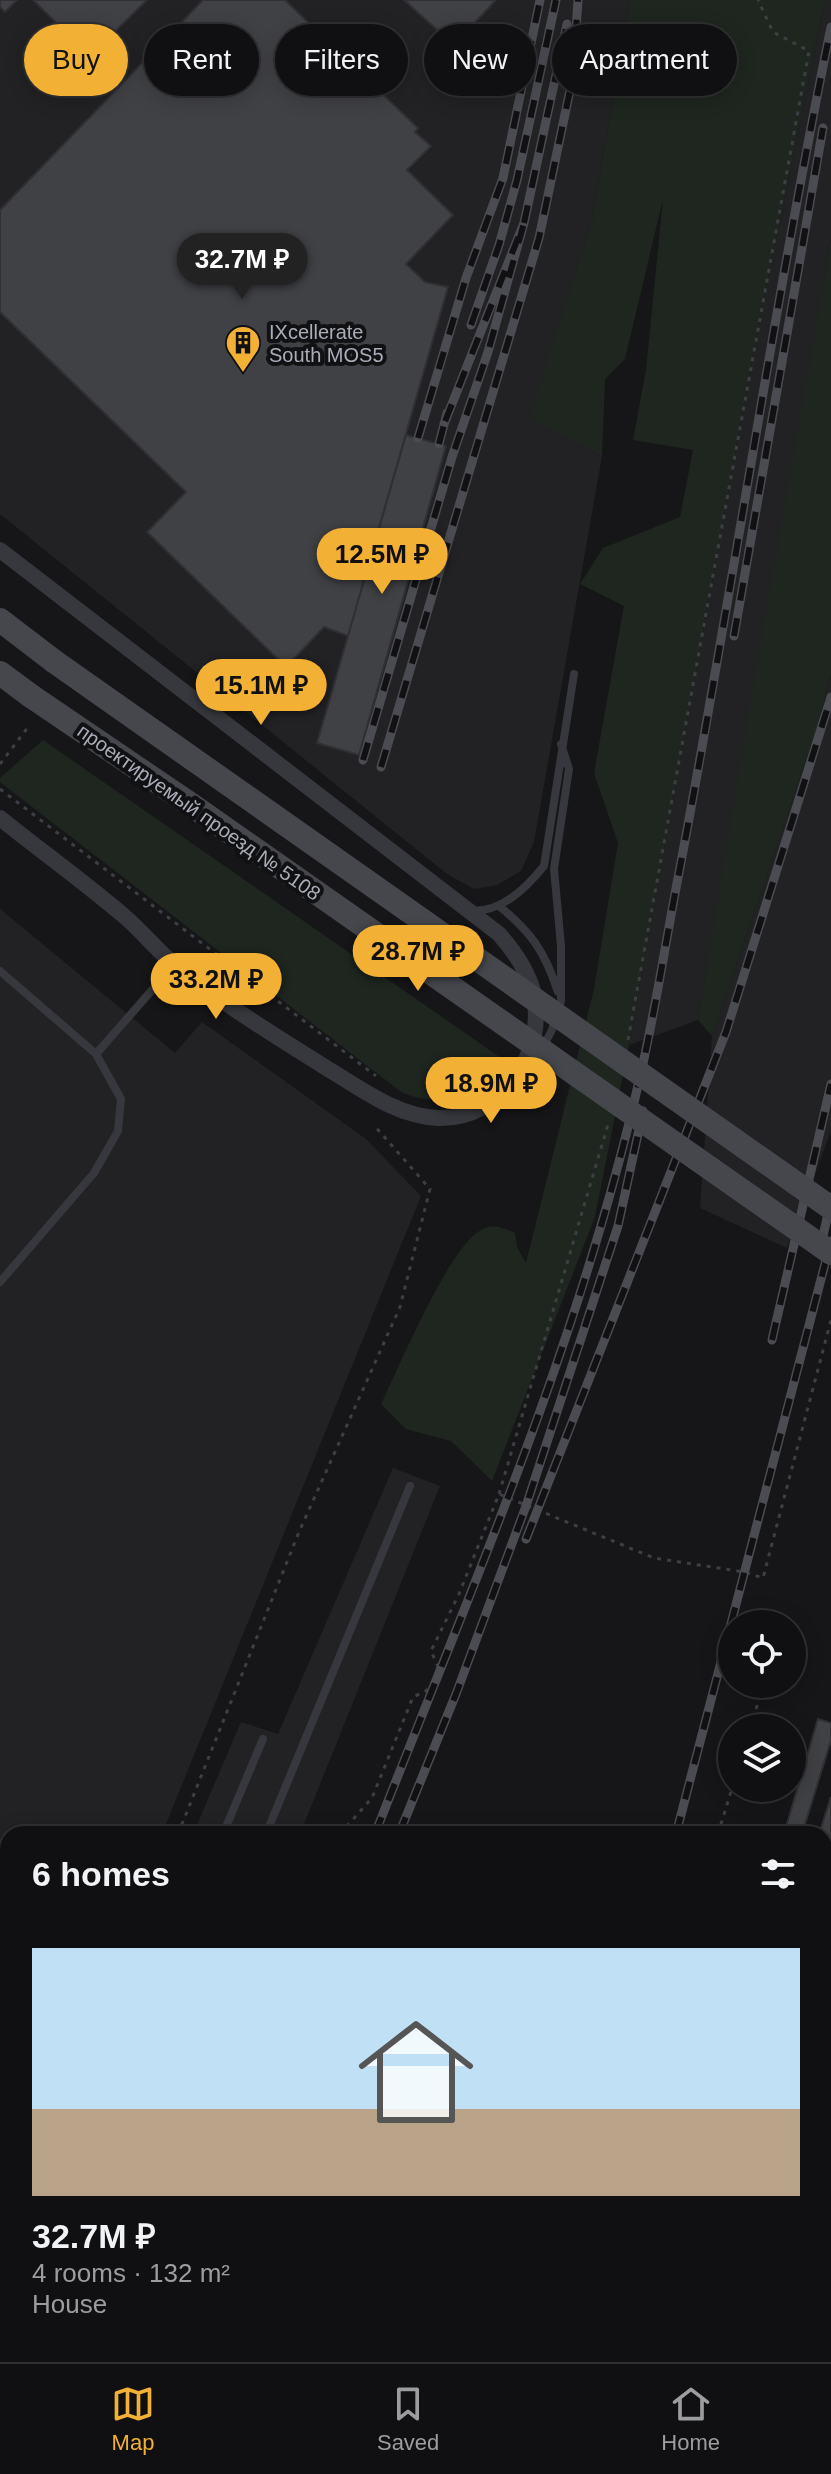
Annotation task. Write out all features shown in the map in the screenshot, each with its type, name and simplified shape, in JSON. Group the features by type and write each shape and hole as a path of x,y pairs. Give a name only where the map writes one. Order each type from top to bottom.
{"main road":[{"name":"проектируемый проезд № 5108","path":"0,620 55,662 831,1208"},
{"name":"проектируемый проезд № 5108","path":"0,673 831,1253"}],"street":[{"path":"0,550 499,934 528,975 533,992 535,1027 532,1045 519,1074 492,1101 458,1117 439,1118 406,1113 390,1106 282,1041 174,965 126,918 0,818"}],"lane":[{"path":"468,911 499,906 529,884 544,866 574,674"},
{"path":"519,1074 546,1043 561,1001 561,946 554,869 569,769 561,744"},
{"path":"499,906 520,923 548,960 561,1001"},
{"path":"96,1054 174,965"},
{"path":"0,971 96,1054 121,1099 118,1131 94,1173 0,1282"},
{"path":"269,1826 410,1486"},
{"path":"226,1826 263,1739"}],"path":[{"path":"628,1041 809,51 773,32 758,0"},
{"path":"0,764 29,726"},
{"path":"347,1826 372,1798 413,1697 426,1691 440,1671 431,1651 459,1594 499,1494 610,1117"},
{"path":"181,1826 299,1532 400,1307 430,1189 373,1124"},
{"path":"499,1494 654,1558 744,1572 763,1578 831,1320"},
{"path":"720,1826 728,1802"}],"shaded area":[{"path":"0,0 630,0 626,24 552,24 552,96 613,96 592,220 530,419 602,456 534,842 521,871 497,885 474,889 447,874 0,514"},
{"path":"630,0 825,0 752,359 629,1045 595,1217 492,1481 451,1441 406,1429 381,1404 442,1279 472,1238 489,1227 515,1233 517,1247 526,1263 594,989 618,843 594,773 624,606 580,584 603,548 680,517 693,450 633,440 646,370 663,199 625,359 605,379 602,456 529,419 592,220 613,96 737,96 737,24 626,24"},
{"path":"825,0 831,0 831,239 698,1020 629,1045 752,359"},
{"path":"831,239 831,675 819,722 712,1036 698,1020"},
{"path":"831,675 831,1131 787,1248 700,1208 712,1036 819,722"},
{"path":"43,740 507,1062 504,1068 495,1061 488,1069 495,1077 474,1090 450,1098 426,1099 401,1092 0,782 0,778"},
{"path":"0,909 175,1053 202,1022 366,1139 421,1196 165,1826 0,1826"},
{"path":"393,1468 440,1486 303,1826 196,1826 241,1722 278,1734"}],"building":[{"path":"0,0 17,0 5,12 0,7"},
{"path":"33,0 147,0 123,24 57,24"},
{"name":"IXcellerate South MOS5","path":"203,0 285,0 310,24 275,24 275,96 385,96 418,128 415,132 431,146 407,170 453,215 406,264 425,282 448,287 348,636 324,627 286,667 147,532 186,492 0,312 0,210 110,96 128,96 128,78 144,61 144,96 259,96 259,24 180,24"},
{"path":"404,0 496,0 474,24 431,24"},
{"path":"406,435 446,446 359,755 317,743"},
{"path":"818,1719 831,1723 831,1740 804,1826 786,1826 793,1802 806,1802 806,1760"},
{"path":"831,1797 831,1826 822,1826"}],"railway":[{"path":"418,438 466,278 503,178 540,0"},
{"path":"471,325 499,245 517,180 556,0"},
{"path":"381,767 539,238 573,76 578,0"},
{"path":"378,1826 521,1462 555,1368 615,1178 655,1005 790,239 831,27"},
{"path":"524,223 552,93"},
{"path":"734,636 823,128"},
{"path":"363,760 452,457 488,352 524,223 444,424"},
{"path":"439,444 447,413"},
{"path":"526,1539 726,1032 831,697"},
{"path":"772,1340 831,1084"},
{"path":"402,1826 456,1694 526,1506 618,1226 643,1111"},
{"path":"819,1253 831,1201"},
{"path":"678,1826 831,1241"}],"place":[{"name":"IXcellerate South MOS5","path":"243,374"}]}
